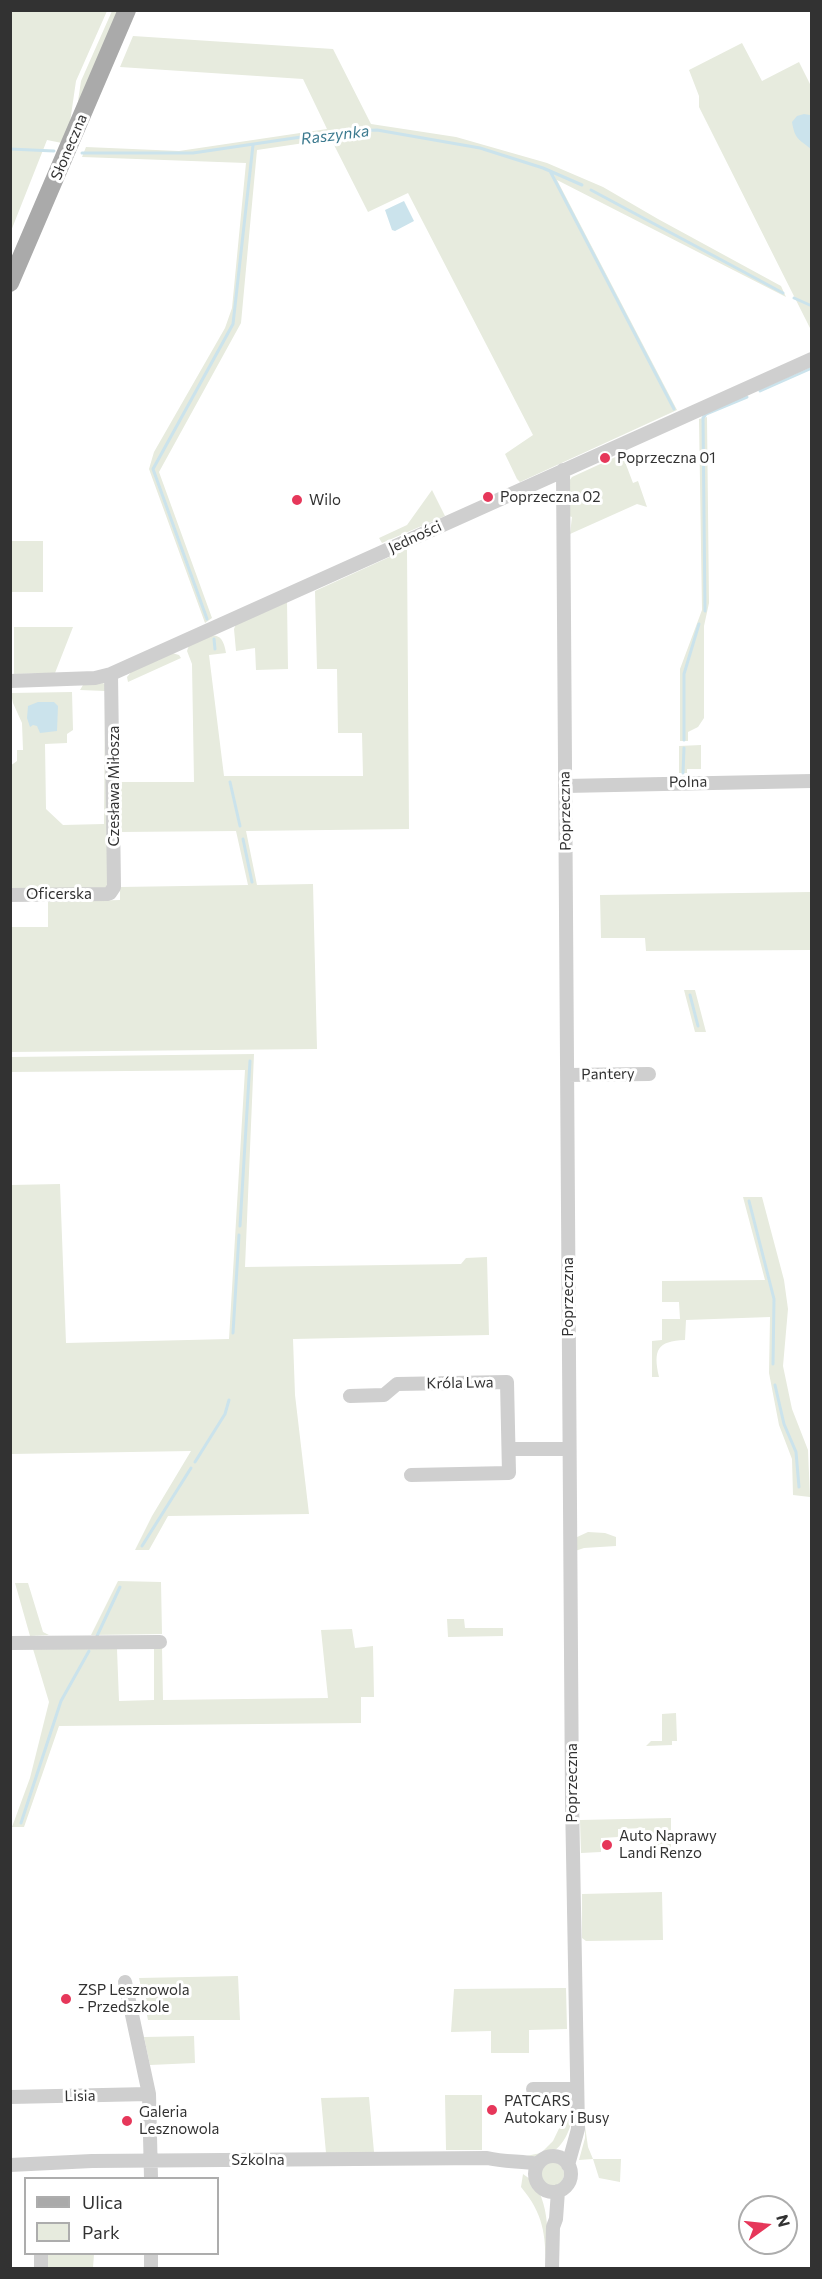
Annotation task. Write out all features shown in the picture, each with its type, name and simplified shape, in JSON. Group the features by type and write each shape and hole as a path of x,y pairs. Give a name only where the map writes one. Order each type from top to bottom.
{"main road":[{"name":"Słoneczna","path":"10,283 127,10"}],"street":[{"name":"Jedności","path":"10,681 95,678 111,674 812,359"},
{"name":"Poprzeczna","path":"562,470 573,1934 577,2089 577,2140 568,2165"},
{"name":"Czesława Miłosza","path":"107,894 114,888 111,674"},
{"name":"Polna","path":"565,786 812,781"},
{"name":"Oficerska","path":"10,895 107,894"},
{"name":"Pantery","path":"567,1075 649,1074"},
{"name":"Króla Lwa","path":"350,1396 384,1395 397,1384 507,1382 509,1473 411,1475"},
{"path":"509,1449 569,1449"},
{"path":"10,1643 160,1642"},
{"path":"125,1982 149,2094 151,2177"},
{"path":"533,2089 577,2089"},
{"name":"Lisia","path":"10,2097 149,2094"},
{"path":"556,2157 577,2124"},
{"path":"556,2157 564,2160 568,2165 571,2173 569,2183 553,2191 538,2185 537,2169 544,2158 556,2157"},
{"name":"Szkolna","path":"10,2165 42,2172 151,2161 487,2158 505,2162 513,2161 537,2169"},
{"path":"552,2268 553,2227 549,2218 553,2191"}],"green space":[{"path":"10,11 107,11 76,81 70,122 62,143 47,140 11,231"},
{"path":"112,11 121,11 77,108 81,81"},
{"path":"133,36 333,49 371,124 456,137 547,163 603,187 781,286 786,297 557,180 677,410 520,482 505,454 533,435 408,193 368,212 331,139 257,150 241,323 159,472 212,618 205,623 149,469 154,452 225,328 232,308 246,163 82,157 86,147 179,151 327,129 303,79 120,67"},
{"path":"742,43 762,81 799,62 811,86 809,146 811,149 811,330 699,107 699,96 689,70"},
{"path":"707,417 709,603 704,626 704,718 698,727 688,732 688,741 680,741 680,669 702,610 699,419"},
{"path":"622,454 633,483 638,481 647,507 637,504 570,534 572,517 569,516 569,481 572,477"},
{"path":"432,490 445,516 382,543 379,538 407,525"},
{"path":"11,541 43,541 43,592 11,592"},
{"path":"407,549 409,829 246,831 257,885 313,884 317,1049 11,1052 10,927 48,927 48,902 120,900 120,887 248,885 236,831 120,832 120,782 194,782 192,664 187,651 189,645 212,636 217,636 224,644 226,653 209,655 224,776 363,776 362,733 338,733 337,669 317,669 315,591"},
{"path":"287,601 288,669 256,670 255,648 236,651 234,629 236,624"},
{"path":"14,627 73,627 55,673 14,674"},
{"path":"172,653 181,658 128,682 127,677 132,671"},
{"path":"103,683 107,686 110,878 107,888 11,891 10,766 17,761 17,750 23,750 22,723 11,693 72,692 73,730 67,734 67,743 45,744 46,809 63,825 104,824 105,691 80,690 83,685"},
{"path":"701,745 701,769 687,769 687,773 679,773 679,746"},
{"path":"811,892 811,950 646,951 645,938 601,938 600,895"},
{"path":"684,990 695,990 706,1032 695,1032"},
{"path":"254,1054 245,1267 461,1264 466,1258 487,1257 489,1335 293,1339 295,1395 309,1514 168,1516 149,1550 135,1550 152,1516 191,1451 11,1454 11,1185 60,1184 66,1343 229,1339 245,1070 11,1072 11,1057"},
{"path":"743,1197 762,1197 784,1280 788,1309 783,1366 792,1409 808,1450 810,1497 793,1495 792,1459 779,1425 769,1373 770,1317 686,1320 685,1340 668,1342 659,1349 657,1360 659,1377 652,1377 652,1341 662,1340 662,1319 680,1319 679,1302 662,1302 662,1281 765,1280"},
{"path":"588,1532 605,1533 616,1537 616,1546 584,1548 575,1551 575,1538"},
{"path":"118,1581 161,1582 162,1634 91,1635"},
{"path":"15,1583 28,1583 43,1632 49,1635 30,1636"},
{"path":"447,1619 464,1619 465,1628 503,1628 503,1636 448,1637"},
{"path":"352,1629 355,1648 373,1646 374,1697 361,1697 361,1723 59,1726 24,1827 12,1827 30,1778 49,1702 33,1649 117,1649 119,1701 154,1700 154,1648 162,1648 163,1700 328,1698 321,1630"},
{"path":"676,1713 677,1741 672,1741 672,1745 646,1746 651,1741 662,1741 662,1714"},
{"path":"671,1818 671,1859 656,1860 655,1836 646,1836 645,1828 618,1829 618,1837 601,1838 601,1852 581,1853 580,1820"},
{"path":"662,1892 663,1940 586,1941 582,1938 582,1894"},
{"path":"238,1976 240,2020 148,2020 139,1978"},
{"path":"566,1988 567,2029 529,2030 529,2053 491,2053 491,2031 451,2032 454,1989"},
{"path":"194,2036 195,2063 150,2065 144,2037"},
{"path":"445,2095 482,2095 482,2150 446,2150"},
{"path":"369,2097 374,2152 326,2153 321,2098"},
{"path":"565,2116 572,2120 562,2143 551,2153 535,2157 526,2156 541,2153 553,2141"},
{"path":"585,2126 588,2147 593,2159 579,2160 585,2138"},
{"path":"593,2159 621,2159 620,2182 599,2178"},
{"path":"552,2162 560,2166 564,2174 560,2182 552,2186 544,2182 540,2174 544,2166"},
{"path":"523,2174 532,2181 543,2203 548,2244 546,2268 542,2225 529,2197 521,2187"},
{"path":"46,2255 94,2255 93,2268 47,2268"}],"water":[{"path":"810,115 811,118 811,149 796,136 793,128 792,122 797,116"},
{"path":"404,201 414,221 395,231 392,230 385,210"},
{"path":"38,702 54,702 58,706 57,731 40,733 37,726 30,727 27,718 28,706"}],"waterway":[{"name":"Raszynka","path":"82,153 193,153 335,132 377,130 480,148 543,168 582,185"},
{"path":"207,619 153,469 233,324 253,145"},
{"name":"Raszynka","path":"10,149 54,151"},
{"path":"550,171 674,409"},
{"name":"Raszynka","path":"591,190 783,293"},
{"name":"Raszynka","path":"794,298 812,306"},
{"path":"760,391 812,368"},
{"path":"705,611 703,418 706,414 747,397"},
{"path":"684,740 684,674 699,624"},
{"path":"214,639 215,649"},
{"path":"683,773 684,748"},
{"path":"230,782 240,826"},
{"path":"243,839 252,882"},
{"path":"690,995 698,1026"},
{"path":"240,1226 250,1061"},
{"path":"749,1201 774,1299 773,1364"},
{"path":"233,1333 239,1235"},
{"path":"775,1385 784,1424 796,1452 799,1487"},
{"path":"195,1462 225,1414 229,1400"},
{"path":"142,1546 191,1468"},
{"path":"97,1636 120,1587"},
{"path":"21,1823 61,1701 89,1651"}],"place":[{"name":"Poprzeczna 01","path":"605,458"},
{"name":"Poprzeczna 02","path":"488,497"},
{"name":"Wilo","path":"297,500"},
{"name":"Auto Naprawy Landi Renzo","path":"607,1845"},
{"name":"ZSP Lesznowola - Przedszkole","path":"66,1999"},
{"name":"PATCARS Autokary i Busy","path":"492,2110"},
{"name":"Galeria Lesznowola","path":"127,2121"}]}
